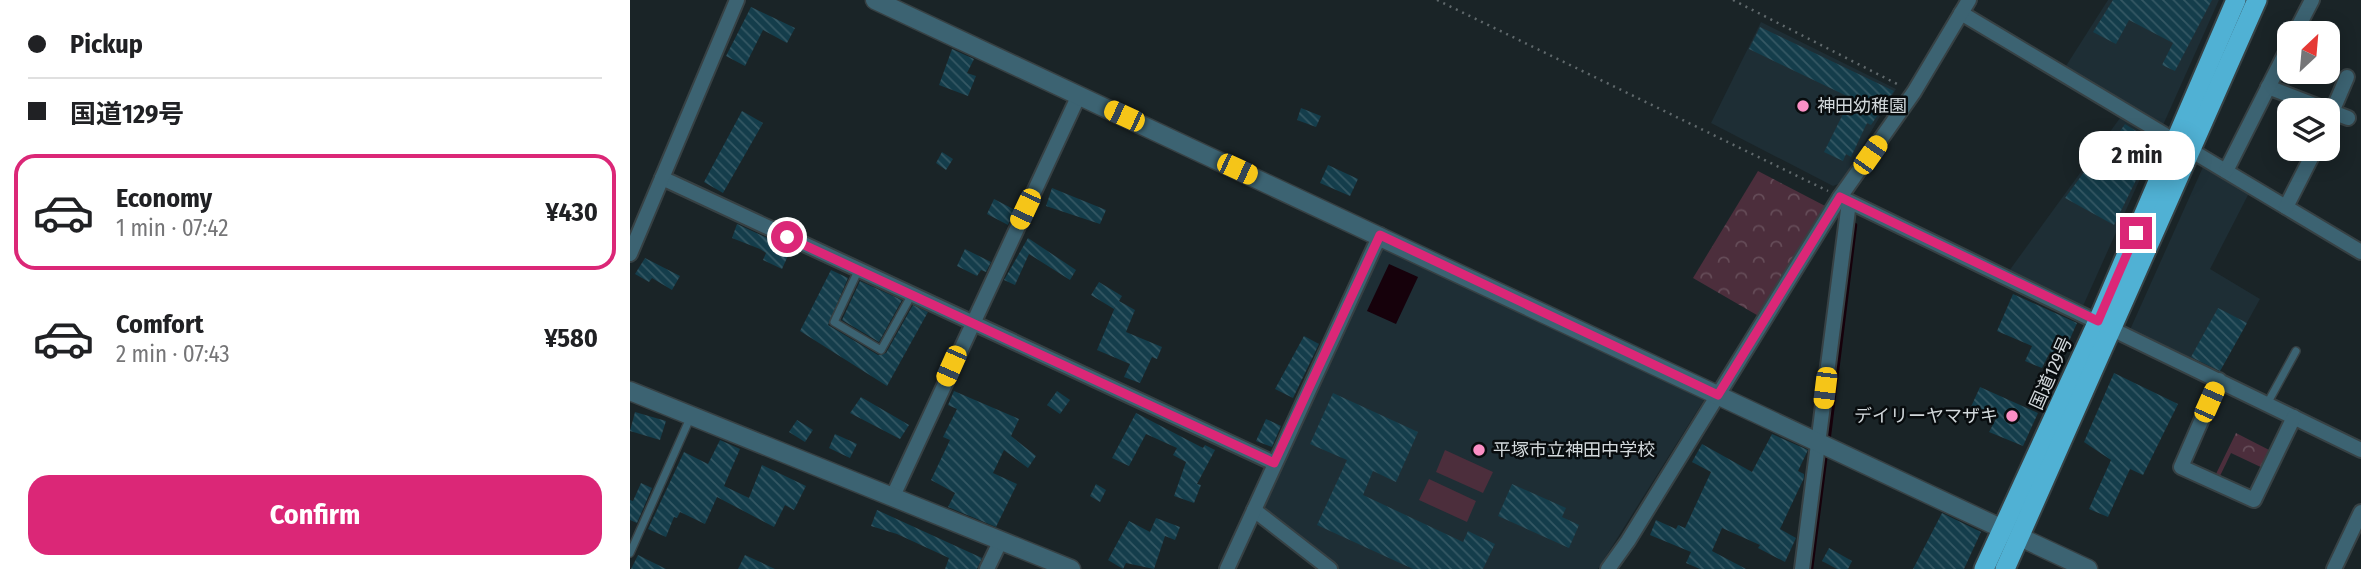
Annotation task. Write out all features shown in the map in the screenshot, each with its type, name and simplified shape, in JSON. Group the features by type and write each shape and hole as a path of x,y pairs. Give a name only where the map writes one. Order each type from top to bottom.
{"highway":[{"name":"国道129号","path":"2184,146 2236,0"},
{"name":"国道129号","path":"2005,569 2013,533 2184,146 2257,0"},
{"name":"国道129号","path":"1984,569 2013,533"}],"street":[{"path":"630,254 737,0"},
{"path":"875,0 2088,569"},
{"path":"1608,569 1914,92 1969,0"},
{"path":"2301,21 2312,0"},
{"path":"1961,13 2361,252"},
{"path":"2226,171 2277,69"},
{"path":"2338,98 2347,77"},
{"path":"2268,87 2297,98"},
{"path":"893,496 1079,94"},
{"path":"2340,114 2348,118"},
{"path":"2286,207 2309,161"},
{"path":"662,178 1274,463"},
{"path":"1845,199 2361,450"},
{"path":"1802,569 1845,199"},
{"path":"1227,569 1380,235"},
{"path":"2219,380 2181,467 2254,500 2294,417"},
{"path":"630,391 1071,569"},
{"path":"1254,510 1330,569"},
{"path":"2334,569 2361,512"},
{"path":"987,569 1001,540"}],"lane":[{"path":"858,271 834,322 881,350 911,296"},
{"path":"2267,404 2296,351"},
{"path":"630,553 691,415"}],"path":[{"path":"1437,0 1845,199"},
{"path":"1733,0 1914,92"}],"shaded area":[{"path":"2108,0 2219,0 2163,125 2066,66"},
{"name":"神田幼稚園","path":"1761,22 1896,89 1841,183 1833,186 1711,123"},
{"path":"2120,118 2157,141 2083,306 2009,271"},
{"path":"2203,167 2249,193 2210,269 2260,299 2219,373 2129,332"},
{"name":"平塚市立神田中学校","path":"1388,245 1703,395 1704,400 1598,569 1339,569 1262,511 1262,500 1381,248"},
{"path":"1389,264 1418,277 1396,324 1367,311"}],"green space":[{"path":"1758,171 1829,208 1762,318 1693,278"},
{"path":"2236,433 2275,453 2267,470 2231,453 2219,478 2215,476"},
{"path":"1445,450 1493,472 1483,493 1436,472"},
{"path":"1429,479 1476,501 1467,522 1419,500"}],"building":[{"path":"2113,0 2212,0 2175,71 2162,65 2173,43 2129,20 2116,44 2093,32"},
{"path":"751,7 795,28 787,43 763,30 745,66 726,56"},
{"path":"1760,27 1894,91 1871,125 1867,123 1851,157 1846,154 1843,161 1824,152 1851,98 1749,49"},
{"path":"952,49 974,59 967,73 976,76 968,96 939,85"},
{"path":"1301,108 1321,116 1316,127 1297,120"},
{"path":"742,111 763,123 723,193 704,182"},
{"path":"2125,124 2149,139 2135,167 2141,170 2114,225 2065,198 2095,157 2100,160"},
{"path":"942,152 953,159 946,170 936,163"},
{"path":"1328,165 1358,179 1350,196 1320,183"},
{"path":"1052,188 1106,210 1100,224 1046,206"},
{"path":"994,199 1015,210 1008,225 987,214"},
{"path":"737,224 791,249 782,269 763,260 766,253 760,249 732,238"},
{"path":"1028,238 1076,270 1070,280 1029,254 1015,285 1004,280"},
{"path":"965,249 991,262 986,272 981,270 977,276 957,266"},
{"path":"645,258 680,276 672,290 652,278 649,282 635,274"},
{"path":"831,270 848,278 828,325 878,355 886,353 913,305 928,312 887,386 800,331"},
{"path":"860,281 902,300 879,342 842,320"},
{"path":"1099,282 1122,296 1119,301 1135,310 1126,332 1162,347 1157,359 1152,357 1140,383 1124,377 1130,364 1097,350 1116,305 1114,309 1091,295"},
{"path":"2013,294 2077,323 2062,357 2050,352 2042,368 2025,361 2032,346 1997,331"},
{"path":"2218,308 2247,323 2220,371 2191,357"},
{"path":"1304,336 1319,344 1293,398 1275,389"},
{"path":"2114,373 2178,404 2143,475 2130,469 2108,517 2089,509 2111,460 2084,442"},
{"name":"デイリーヤマザキ","path":"1980,387 2038,413 2023,446 1989,432 1996,419 1970,409"},
{"path":"954,391 1019,419 1011,436 1036,456 1028,468 1004,450 993,473 1017,484 996,527 948,507 955,493 931,480 950,440 943,437 957,409 948,405"},
{"path":"1057,391 1070,400 1060,414 1047,405"},
{"path":"1333,393 1418,432 1396,482 1373,471 1363,495 1463,542 1468,531 1495,544 1483,569 1413,569 1317,525 1347,460 1310,444"},
{"path":"861,397 909,425 900,439 850,413"},
{"path":"635,412 666,421 660,440 630,431"},
{"path":"1136,413 1203,448 1205,445 1215,450 1197,484 1201,485 1194,503 1174,496 1186,462 1173,455 1177,448 1146,434 1129,466 1112,458"},
{"path":"1266,419 1281,426 1272,447 1256,441"},
{"path":"797,420 813,430 805,442 789,432"},
{"path":"835,434 857,444 850,458 829,448"},
{"path":"1772,434 1808,450 1798,471 1804,474 1804,478 1780,529 1796,538 1785,562 1758,548 1760,545 1722,528 1712,551 1746,569 1700,569 1686,563 1691,552 1650,535 1656,520 1676,529 1678,525 1685,528 1711,472 1692,462 1702,444 1752,472"},
{"path":"720,440 740,449 724,486 749,498 762,465 806,486 794,510 785,505 774,527 717,497 705,524 680,512 677,518 674,517 666,537 648,529 684,452 708,464"},
{"path":"641,483 652,488 637,523 630,520 630,500 633,501"},
{"path":"1096,484 1106,490 1100,502 1090,496"},
{"path":"1512,484 1566,508 1562,517 1579,525 1569,548 1498,516"},
{"path":"877,510 982,558 977,569 945,569 949,558 897,534 871,526"},
{"path":"1942,513 1981,532 1964,569 1913,569"},
{"path":"1156,518 1180,527 1175,540 1165,536 1154,569 1126,563 1123,569 1108,560 1129,521 1150,532"},
{"path":"1829,548 1852,561 1848,569 1837,569 1822,561"},
{"path":"638,555 666,569 631,569"},
{"path":"745,555 775,569 738,569"}],"waterway":[{"path":"1828,443 1855,225"},
{"path":"1811,569 1826,452"}],"place":[{"name":"神田幼稚園","path":"1803,106"},
{"name":"デイリーヤマザキ","path":"2012,416"},
{"name":"平塚市立神田中学校","path":"1479,450"}],"route":[{"path":"787,237 1274,463 1380,235 1718,395 1840,197 2098,321 2136,233"}]}
